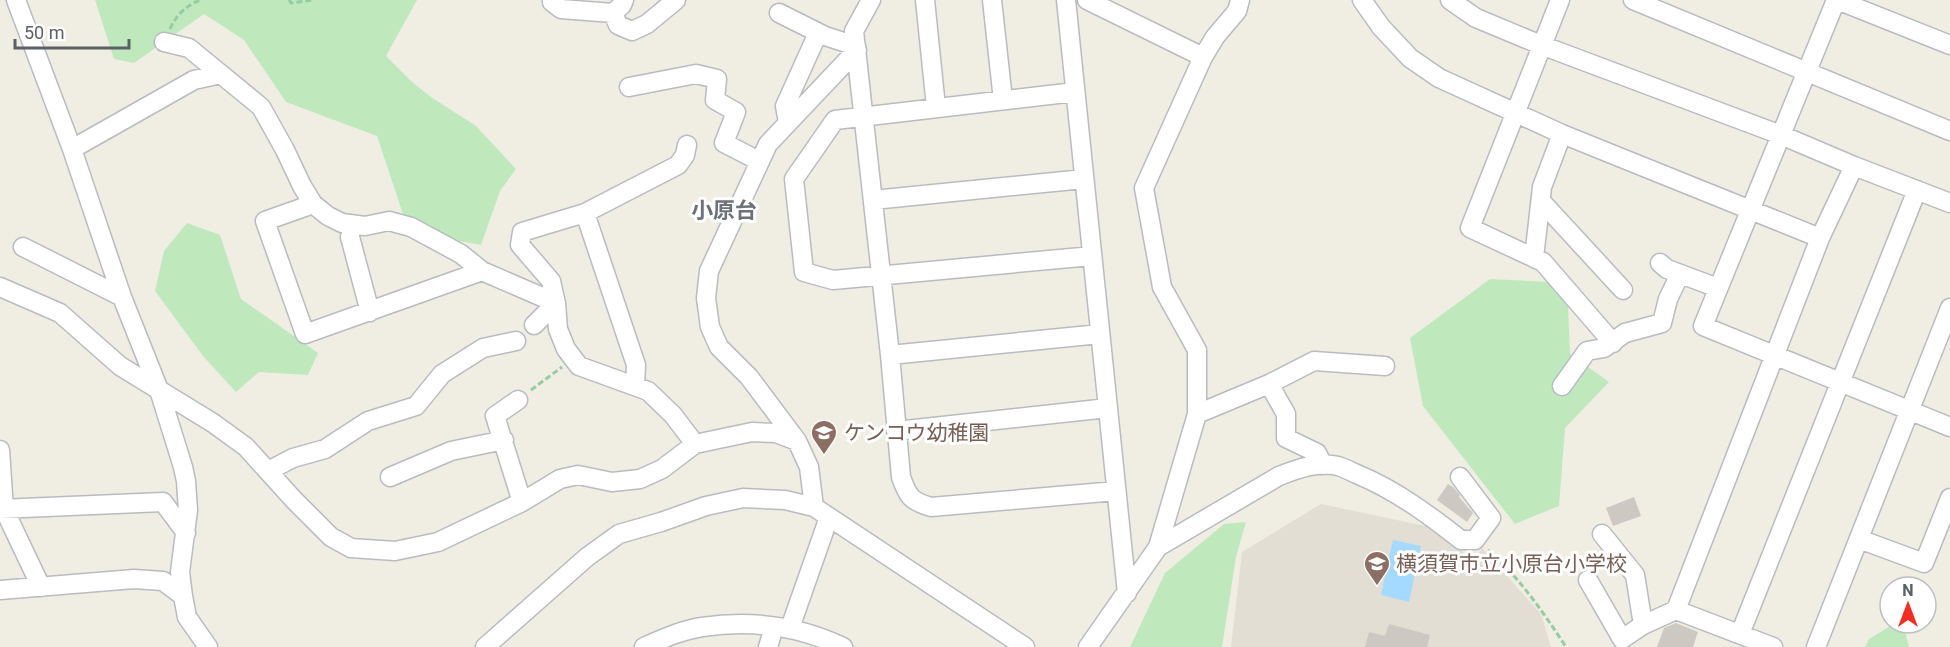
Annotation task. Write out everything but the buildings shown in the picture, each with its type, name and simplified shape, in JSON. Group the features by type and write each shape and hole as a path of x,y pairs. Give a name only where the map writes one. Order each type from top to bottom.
{"street":[{"path":"16,0 72,149 122,297 159,390 186,481 186,533 180,572 187,617 208,647"},
{"path":"552,0 561,9 618,6 618,25 632,31 646,24 676,0"},
{"path":"871,0 854,31 890,355 901,477 907,494 917,503 931,507 1116,491"},
{"path":"925,0 936,107"},
{"path":"992,0 1004,100"},
{"path":"1066,0 1127,593"},
{"path":"1087,0 1203,57"},
{"path":"1088,647 1158,547 1197,414 1197,350 1162,287 1144,188 1203,57 1215,37 1237,11 1240,0"},
{"path":"1362,0 1381,27 1410,58 1439,78 1562,134 1820,238"},
{"path":"1450,0 1476,18 1541,45 1781,135 1950,203"},
{"path":"1560,0 1470,228 1543,262 1613,343"},
{"path":"1634,0 1950,131"},
{"path":"1950,45 1836,0 1703,326 1950,427"},
{"path":"779,13 818,33 856,48"},
{"path":"788,123 784,106 818,33"},
{"path":"164,42 189,48 261,107 302,186 314,204 328,216 342,224 364,226 389,221 411,226 461,254 482,271 556,303"},
{"path":"768,647 782,627 821,512 809,467 797,441 749,377 719,347 710,327 706,298 709,271 768,144 856,48"},
{"path":"72,149 194,80 221,74"},
{"path":"629,87 696,74 717,79 715,100 736,112 724,143 759,161"},
{"path":"1075,92 836,120 794,179 804,272 833,280 1092,256"},
{"path":"1534,258 1542,187 1562,134"},
{"path":"687,145 685,155 678,165 585,213 522,232 520,245 551,281 558,329 566,350 579,366 648,391 673,415 694,444"},
{"path":"1587,580 1618,643 1643,625 1676,610 1773,355 1820,238 1854,166"},
{"path":"873,200 1084,179"},
{"path":"1740,634 1917,190"},
{"path":"1541,201 1623,290"},
{"path":"314,204 265,221 305,334 482,271"},
{"path":"585,213 636,365 635,386"},
{"path":"350,237 370,312"},
{"path":"23,247 122,297"},
{"path":"1660,263 1667,269 1718,288"},
{"path":"1562,386 1587,351 1604,348 1625,333 1662,323 1668,299 1680,274"},
{"path":"1,288 60,313 120,366 213,423 246,447 331,537 351,548 395,551 438,542 522,502 560,479 578,475 612,482 640,479 662,469 694,444 752,432 776,433 797,441"},
{"path":"534,325 556,303"},
{"path":"1816,647 1950,308"},
{"path":"890,355 1100,334"},
{"path":"268,471 293,458 325,449 368,421 416,406 442,374 483,348 516,341"},
{"path":"1197,414 1269,384 1314,361 1385,366"},
{"path":"1269,384 1286,414 1286,438 1317,453 1323,465"},
{"path":"518,400 495,416 522,502"},
{"path":"896,431 1108,408"},
{"path":"390,477 451,451 504,440"},
{"path":"0,450 2,509 41,587"},
{"path":"1158,547 1279,476 1300,467 1323,465 1337,465 1372,480 1419,507 1461,540 1475,540 1491,518 1460,477"},
{"path":"485,647 595,551 619,534 706,506 743,498 785,500 821,512 1025,647"},
{"path":"1859,539 1924,563 1950,498"},
{"path":"2,509 163,502 186,533"},
{"path":"1602,534 1635,575 1643,625"},
{"path":"0,590 134,579 163,581 183,596"},
{"path":"1676,610 1773,647"},
{"path":"644,647 701,627 740,625 782,627 816,634 843,647"}],"path":[{"path":"164,42 172,22 186,6 200,0"},
{"path":"289,0 291,3 313,0"},
{"path":"518,400 573,358"},
{"path":"1475,540 1504,564 1527,591 1566,647"}],"shaded area":[{"name":"横須賀市立小原台小学校","path":"1321,504 1430,527 1474,560 1482,548 1541,614 1551,647 1231,647 1242,552"}],"green space":[{"path":"95,0 417,0 386,56 431,97 476,126 516,169 500,191 481,245 409,232 377,136 286,102 244,40 204,14 134,63 114,59"},
{"path":"187,223 220,235 241,299 318,353 308,375 259,372 236,392 203,356 155,291 164,251"},
{"path":"1490,279 1549,282 1568,306 1570,354 1609,382 1565,428 1559,506 1515,524 1423,406 1410,338"},
{"path":"1246,522 1236,557 1222,647 1130,647 1165,573 1224,524"},
{"path":"1878,633 1906,635 1909,647 1865,647 1869,639"}],"water":[{"path":"1393,540 1421,546 1409,602 1381,595"}],"place":[{"name":"ケンコウ幼稚園","path":"824,456"},
{"name":"横須賀市立小原台小学校","path":"1377,587"}],"district":[{"name":"小原台","path":"724,210"}]}
